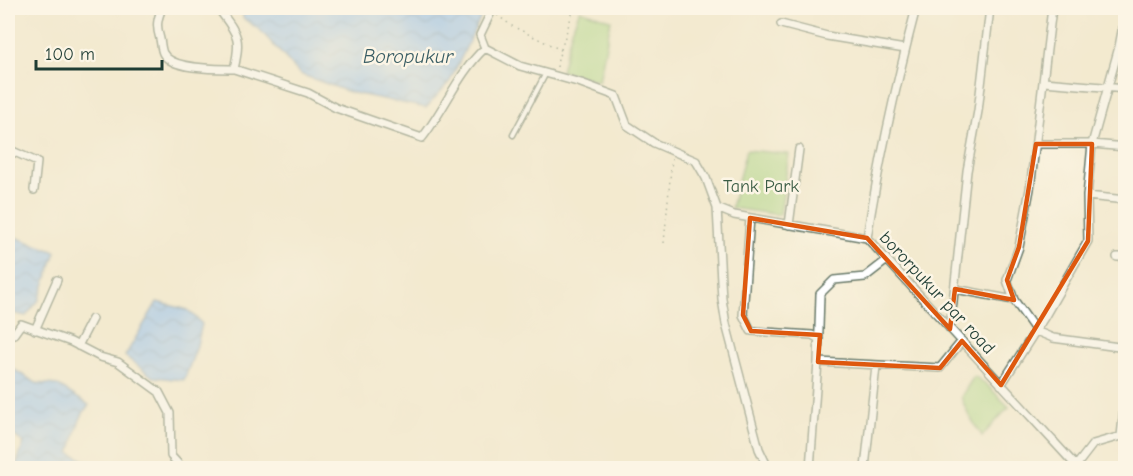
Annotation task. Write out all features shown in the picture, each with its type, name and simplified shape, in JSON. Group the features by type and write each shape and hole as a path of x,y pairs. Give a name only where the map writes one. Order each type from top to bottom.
{"street":[{"path":"162,8 156,28 163,54 174,62 199,68 234,69 308,93 336,108 422,138 436,120 472,59 485,48"},
{"path":"218,8 235,31 239,41 234,69"},
{"path":"867,238 876,178 916,8"},
{"path":"950,329 967,171 978,111 990,8"},
{"path":"1052,8 1036,144 1020,247 1007,280 1014,300 1036,331 1053,338 1125,348"},
{"path":"492,9 480,35 485,48 520,66 616,96 627,125 654,143 696,161 706,177 717,208 722,299 726,324 759,448 768,468"},
{"path":"1001,385 1036,331 1088,242 1088,196 1092,144 1119,47 1125,10"},
{"path":"781,24 827,36 905,49"},
{"path":"1044,82 1125,89"},
{"path":"1036,144 1092,144 1125,147"},
{"path":"8,149 38,162 34,190"},
{"path":"789,225 799,149"},
{"path":"1088,196 1125,200"},
{"name":"bororpukur par road","path":"717,208 734,215 867,238 1077,467"},
{"path":"750,218 743,315 751,332 812,335 819,339"},
{"path":"810,468 818,362 820,294 834,280 865,277 887,260"},
{"path":"35,330 57,280"},
{"path":"955,289 1014,300"},
{"path":"78,346 92,319"},
{"path":"8,333 14,334 21,324 78,346 100,357 118,362 159,392 170,412 171,456 182,468"},
{"path":"818,362 940,368 962,341"},
{"path":"866,468 876,366"},
{"path":"1077,467 1093,444 1123,437 1125,390"}],"lane":[{"path":"513,135 546,73"}],"path":[{"path":"556,76 558,59 574,8"},
{"path":"492,9 512,26 561,50"},
{"path":"664,243 672,151"}],"highlighted area":[{"path":"1036,144 1092,144 1088,241 1001,385 962,341 940,368 818,362 820,335 751,331 743,315 750,218 867,238 950,329 955,289 1014,300 1007,280 1019,247"}],"green space":[{"path":"580,10 611,20 599,81 561,71 572,29"},
{"name":"Tank Park","path":"746,150 789,154 780,215 731,208"},
{"path":"974,376 986,384 1009,407 982,436 968,414 961,397"}],"water":[{"name":"Boropukur","path":"243,8 485,8 450,81 426,108 349,92 300,74 261,31 243,18"},
{"path":"15,237 56,252 39,300 26,316 8,312 8,251"},
{"path":"157,302 188,310 202,324 196,349 184,380 153,377 125,356"},
{"path":"8,369 13,369 36,383 57,385 89,405 79,421 70,453 89,462 86,468 15,468 24,443 8,431"}]}
